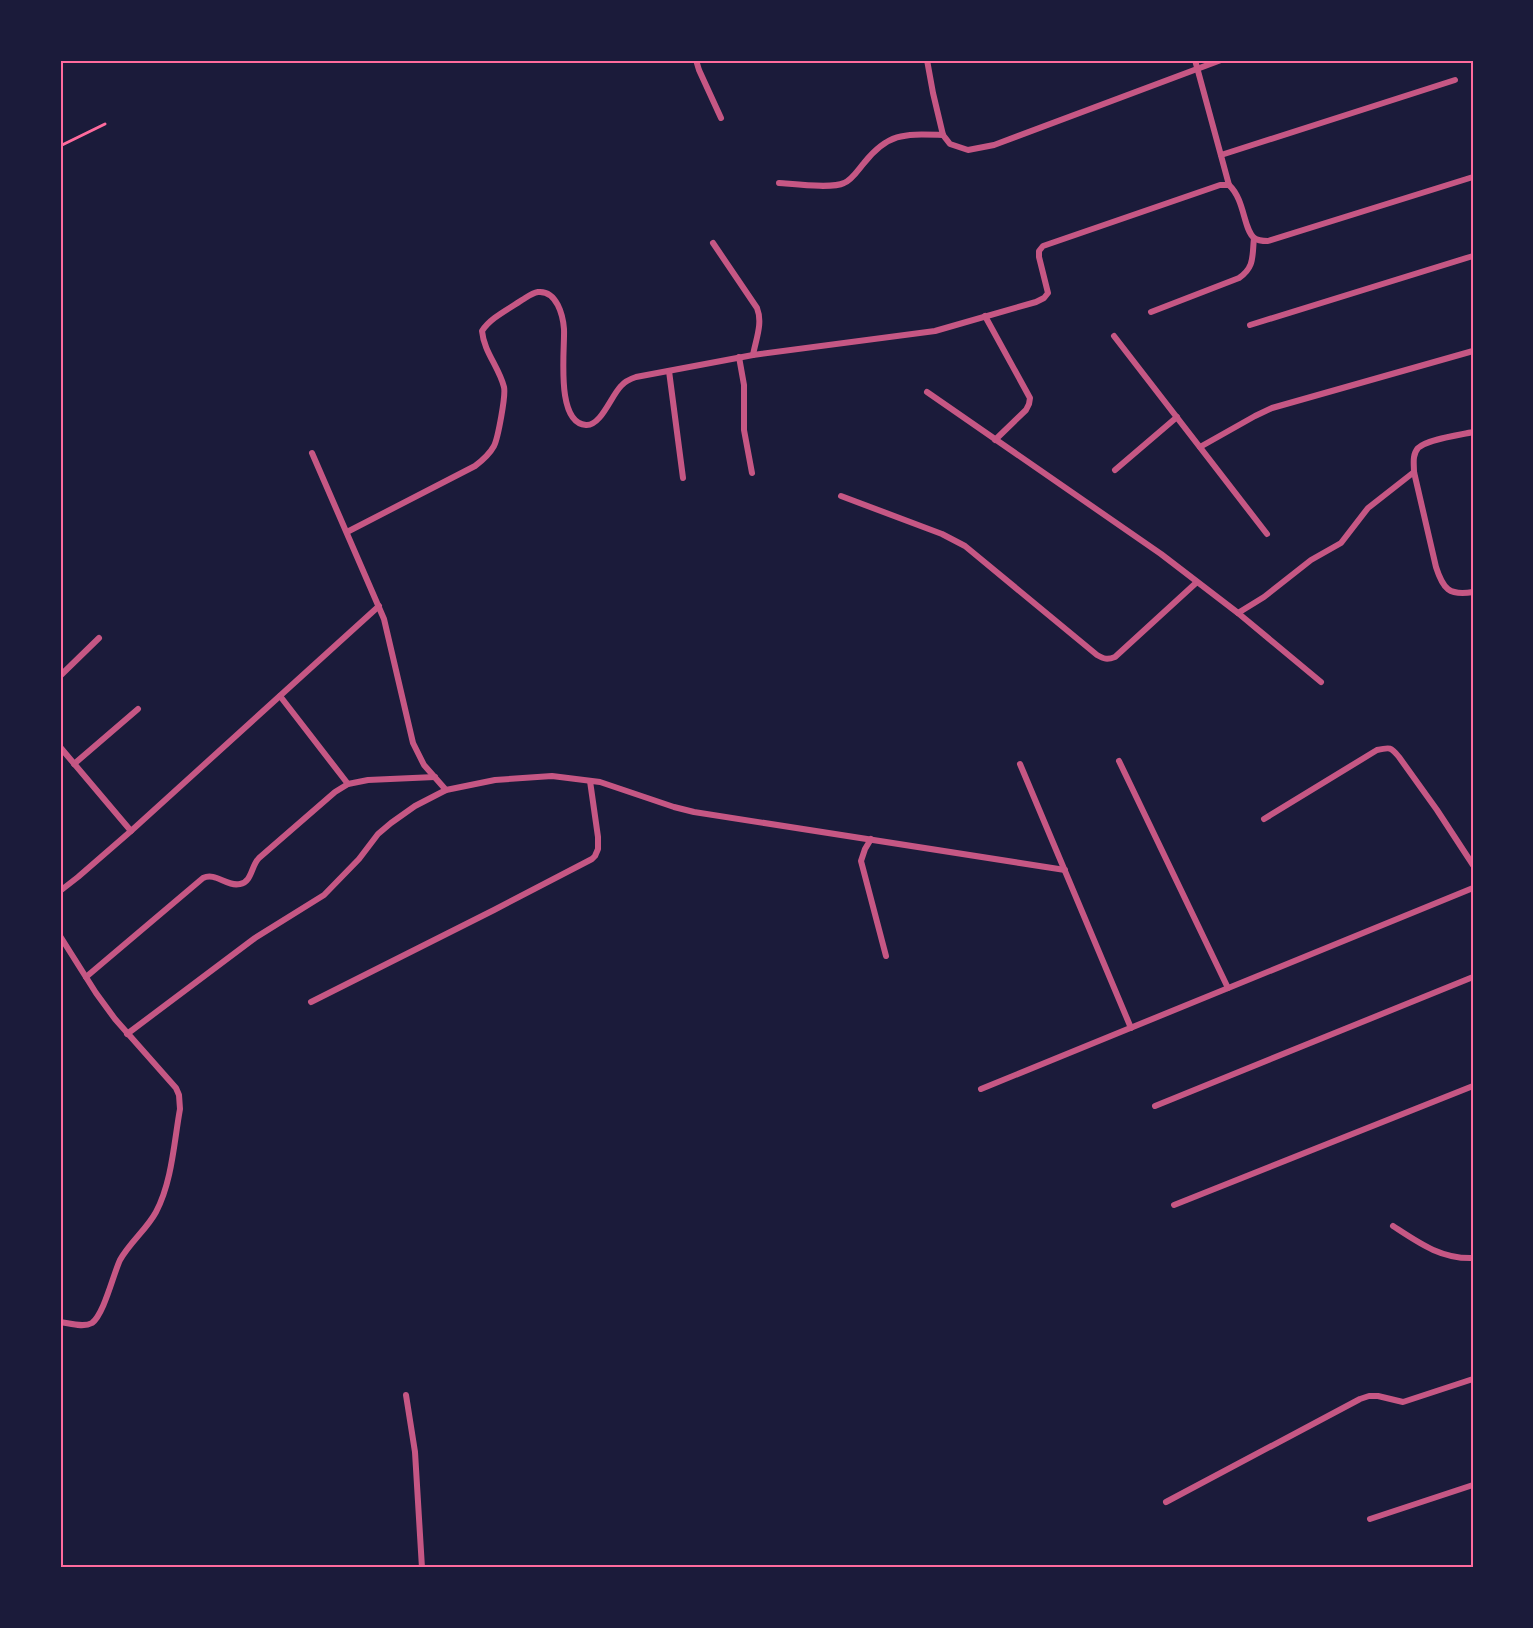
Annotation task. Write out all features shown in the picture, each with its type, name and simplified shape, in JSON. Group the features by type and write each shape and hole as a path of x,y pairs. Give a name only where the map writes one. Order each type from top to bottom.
{"street":[{"path":"696,60 721,118"},
{"path":"927,60 943,135 950,144 968,150 980,149 1221,60"},
{"path":"1195,60 1229,185 1238,194 1250,231 1254,238 1260,241 1268,241 1473,177"},
{"path":"1221,155 1455,80"},
{"path":"779,183 843,184 850,179 874,150 894,138 910,135 943,135"},
{"path":"347,532 475,466 487,457 495,444 505,394 484,344 483,331 488,324 530,295 545,292 560,308 564,332 562,371 570,413 576,421 584,425 591,425 597,422 622,384 636,377 739,357 935,331 1036,302 1048,293 1039,257 1039,251 1043,246 1220,185 1229,185"},
{"path":"1152,312 1239,278 1248,271 1251,263 1254,238"},
{"path":"713,243 760,315 761,322 753,355"},
{"path":"1250,325 1473,256"},
{"path":"986,316 1030,398 1026,410 995,440"},
{"path":"1114,336 1267,534"},
{"path":"1200,447 1272,408 1473,351"},
{"path":"739,357 744,385 744,430 752,473"},
{"path":"669,371 682,478"},
{"path":"927,392 1161,554 1238,613 1321,682"},
{"path":"1115,470 1176,417"},
{"path":"1473,432 1431,441 1418,448 1413,457 1414,472 1441,582 1451,592 1460,594 1473,592"},
{"path":"312,453 379,606 387,629 413,743 424,765 446,790"},
{"path":"1238,613 1264,597 1311,560 1341,543 1368,508 1414,472"},
{"path":"841,496 942,534 965,546 1104,659 1109,660 1115,657 1197,582"},
{"path":"60,891 131,831 379,606"},
{"path":"60,676 99,638"},
{"path":"280,696 348,784"},
{"path":"74,764 138,709"},
{"path":"60,747 131,831"},
{"path":"1264,819 1377,750 1388,748 1399,757 1473,865"},
{"path":"1119,761 1228,988"},
{"path":"1020,764 1131,1028"},
{"path":"127,1034 255,938 324,895 359,859 378,834 415,806 446,790 495,780 552,776 600,782 694,812 1065,870"},
{"path":"86,977 203,878 211,876 236,884 247,881 251,868 259,858 335,792 348,784 368,780 435,777"},
{"path":"311,1002 596,856 598,837 590,781"},
{"path":"871,839 861,861 886,956"},
{"path":"981,1089 1473,888"},
{"path":"60,936 102,1002 127,1034 172,1082 179,1095 180,1109 165,1193 155,1215 120,1260 99,1314 92,1322 79,1325 60,1322"},
{"path":"1155,1106 1473,977"},
{"path":"1174,1205 1473,1086"},
{"path":"1394,1226 1429,1249 1456,1258 1473,1258"},
{"path":"1166,1502 1360,1399 1378,1396 1404,1402 1473,1379"},
{"path":"406,1395 416,1452 422,1568"},
{"path":"1370,1519 1473,1485"}],"path":[{"path":"60,146 105,124"}]}
